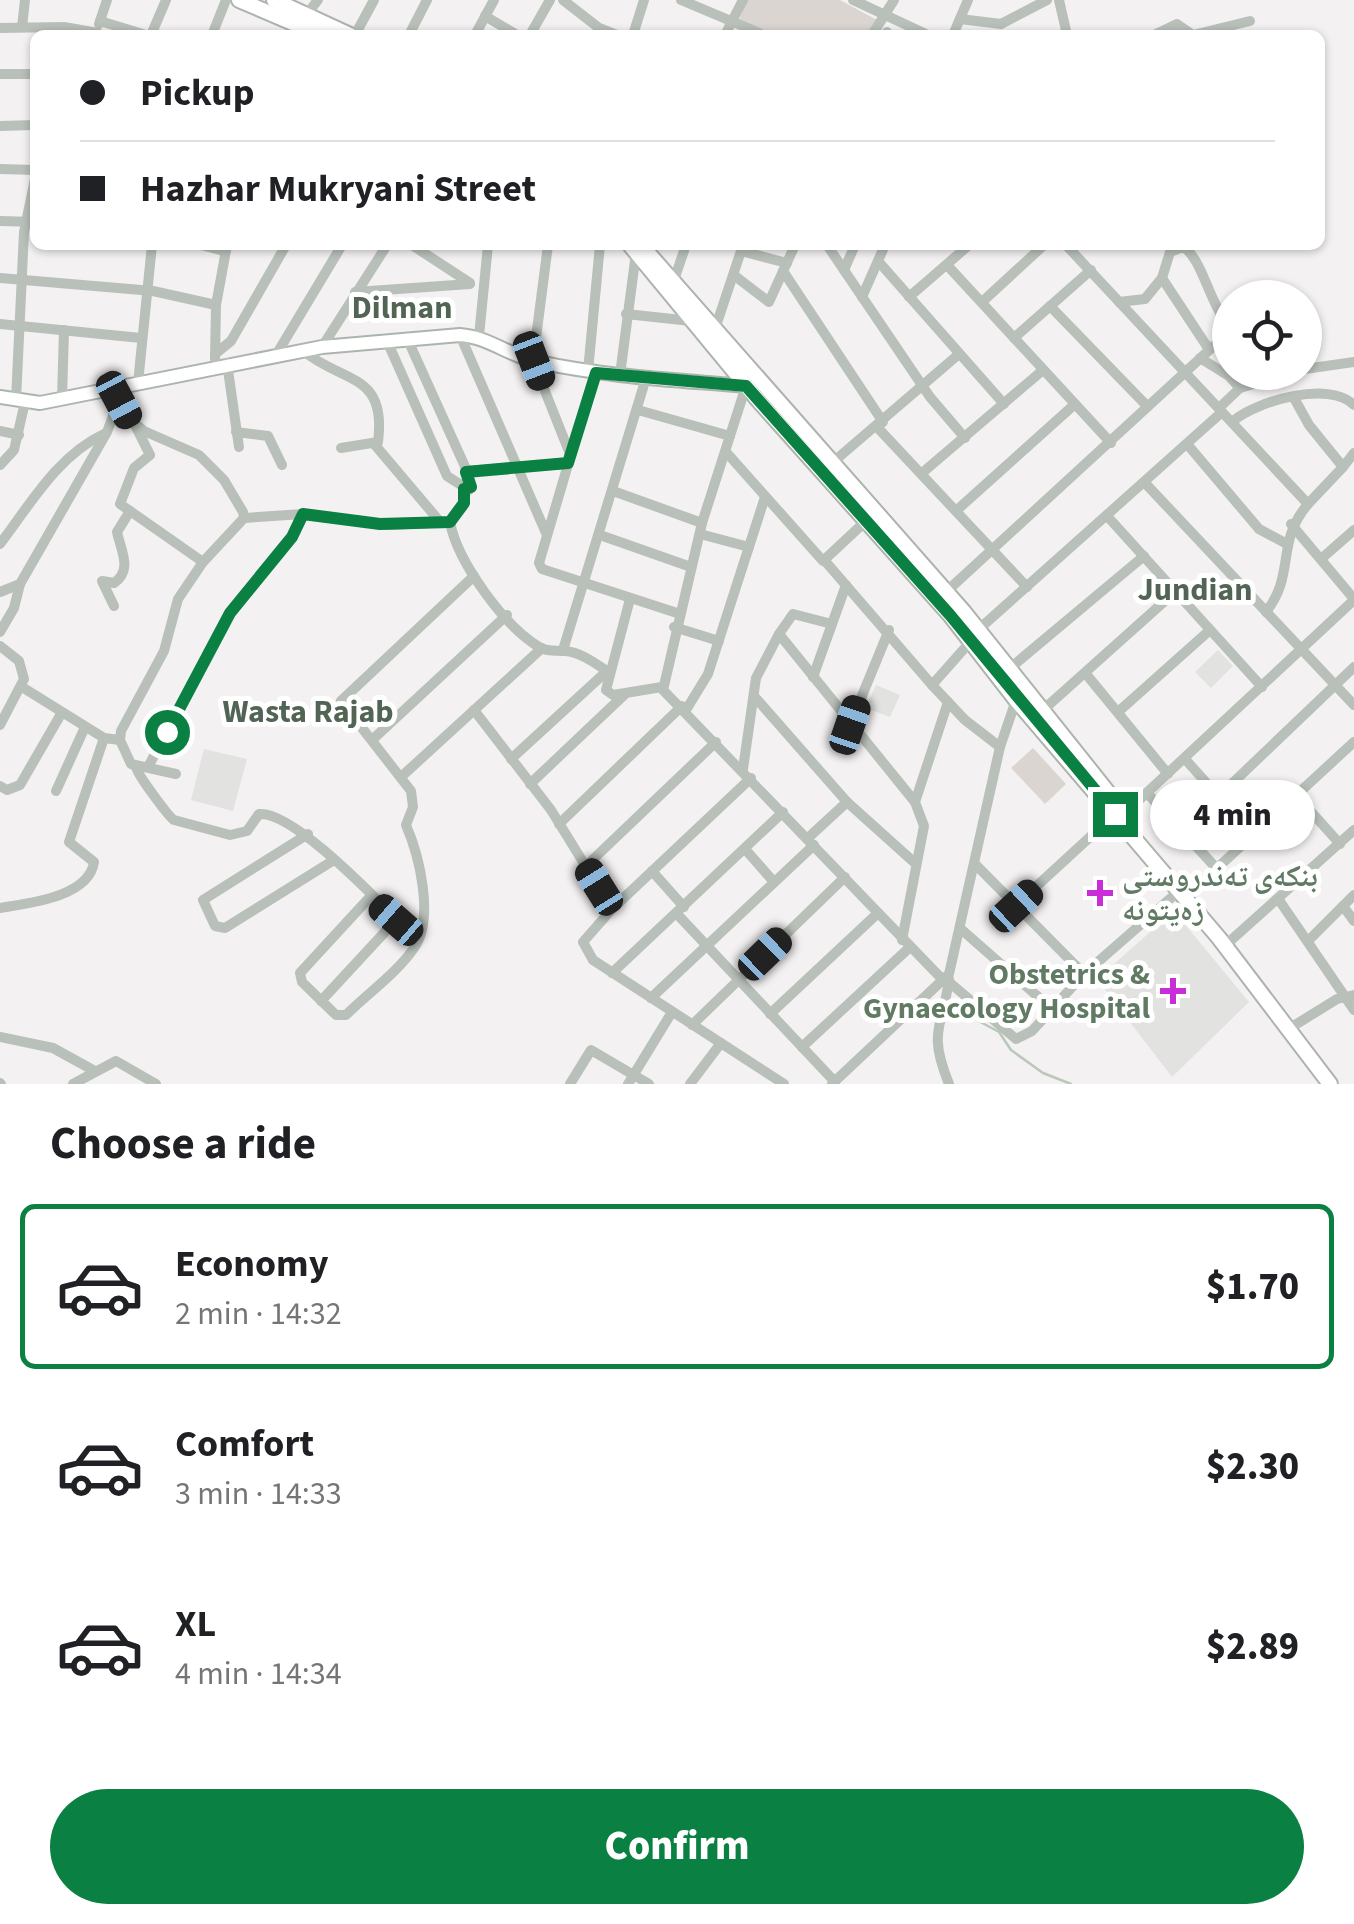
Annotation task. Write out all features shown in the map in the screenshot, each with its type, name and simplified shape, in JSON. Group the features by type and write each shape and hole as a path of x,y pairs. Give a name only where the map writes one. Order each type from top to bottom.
{"highway":[{"path":"240,0 309,30"},
{"path":"274,0 342,30"},
{"path":"638,250 674,280 716,326 832,463 864,510 1009,669 1043,710 1090,779"},
{"path":"638,250 746,386 946,592 1016,700 1090,779 1184,892 1330,1084"},
{"path":"1184,892 1296,1025 1338,1084"}],"main road":[{"path":"0,397 62,400 118,394 138,383 219,361 460,335 479,336 534,361 592,372 746,386"}],"street":[{"path":"22,27 25,0"},
{"path":"0,28 98,30 107,0"},
{"path":"151,30 166,0"},
{"path":"214,30 226,0"},
{"path":"307,14 318,0"},
{"path":"356,30 374,0"},
{"path":"412,30 427,0"},
{"path":"478,30 494,0"},
{"path":"533,30 550,0"},
{"path":"562,0 605,30"},
{"path":"635,30 644,0"},
{"path":"681,0 728,29 743,0"},
{"path":"852,0 917,30"},
{"path":"875,30 894,0"},
{"path":"955,30 968,0"},
{"path":"960,19 1000,30 1047,0"},
{"path":"1059,0 1066,30"},
{"path":"485,16 509,30"},
{"path":"1213,30 1250,21"},
{"path":"0,74 30,74"},
{"path":"0,126 30,125"},
{"path":"0,169 30,170"},
{"path":"0,221 30,222 21,278 19,435 14,450 0,465"},
{"path":"138,383 151,250"},
{"path":"225,250 216,306 219,361 239,447"},
{"path":"219,361 283,250"},
{"path":"276,355 339,250"},
{"path":"322,347 384,250"},
{"path":"419,250 470,284"},
{"path":"479,336 487,250"},
{"path":"547,250 534,361 570,459"},
{"path":"600,250 592,372 539,556 542,569 678,614"},
{"path":"620,375 636,250"},
{"path":"674,280 684,250"},
{"path":"716,326 742,250"},
{"path":"747,250 785,267 880,425 1027,587"},
{"path":"735,276 768,303 792,250"},
{"path":"830,250 922,386 965,438"},
{"path":"844,270 853,250"},
{"path":"862,296 883,250"},
{"path":"910,297 963,250"},
{"path":"982,302 1039,250"},
{"path":"1071,250 1308,504"},
{"path":"1119,302 1145,298 1162,278 1170,252 1180,250"},
{"path":"1190,250 1212,303"},
{"path":"878,262 1004,404"},
{"path":"946,265 1111,442"},
{"path":"1014,338 1090,270"},
{"path":"0,278 146,290 216,306"},
{"path":"1162,278 1208,348"},
{"path":"356,292 483,286"},
{"path":"1050,306 1147,406"},
{"path":"626,314 692,320"},
{"path":"0,324 141,338"},
{"path":"62,400 64,330"},
{"path":"460,335 520,466 546,534"},
{"path":"407,338 466,472 471,487 464,489"},
{"path":"387,341 447,476 464,489"},
{"path":"946,592 1212,345"},
{"path":"302,350 372,392 380,414 374,445"},
{"path":"832,463 958,354"},
{"path":"1200,358 1212,367"},
{"path":"1322,366 1354,362"},
{"path":"922,473 1043,370"},
{"path":"563,650 646,378"},
{"path":"662,687 701,528 746,386"},
{"path":"932,685 975,635 1187,444 1238,390"},
{"path":"118,394 151,451 134,468 120,504 203,562"},
{"path":"0,632 14,608 20,584 107,432 118,394"},
{"path":"1233,421 1253,407 1294,398 1335,394 1354,405"},
{"path":"1294,398 1308,425 1343,467"},
{"path":"957,510 1075,404"},
{"path":"638,410 730,436"},
{"path":"135,425 157,439 192,449 224,480 244,518"},
{"path":"0,431 19,435"},
{"path":"0,544 35,493 88,442 107,432"},
{"path":"236,432 264,434 282,465"},
{"path":"1187,444 1259,529 1287,544"},
{"path":"341,448 374,445"},
{"path":"374,445 446,522 454,544 474,576 507,615 542,648 563,650 608,671"},
{"path":"726,452 889,630 932,685 1000,747"},
{"path":"1266,612 1281,592 1290,524 1354,453"},
{"path":"466,472 570,459"},
{"path":"1144,483 1354,705"},
{"path":"120,740 164,651 178,599 203,562 244,518 303,514 380,524 446,522 464,503 464,489"},
{"path":"613,491 749,546"},
{"path":"559,824 684,708 708,674 766,497"},
{"path":"825,561 864,510"},
{"path":"114,606 102,581 114,583 122,576 125,559 117,532 130,511"},
{"path":"303,514 292,537 230,613 138,777 157,794 167,816 174,820 230,835 247,831 259,814 269,812 308,834 418,940"},
{"path":"1108,516 1262,687"},
{"path":"1016,906 1148,794 1354,600 1290,524"},
{"path":"1322,559 1354,530"},
{"path":"600,535 691,567"},
{"path":"1009,669 1144,556"},
{"path":"370,897 300,973 302,982 336,1015 346,1015 416,947 421,868 406,825 414,798 341,701 474,576"},
{"path":"0,592 20,584"},
{"path":"812,677 846,585"},
{"path":"1043,710 1176,591"},
{"path":"630,599 606,690 625,694 662,687"},
{"path":"784,1084 592,960 583,942 747,774 756,678 793,614 832,624"},
{"path":"372,740 507,615"},
{"path":"674,627 718,641"},
{"path":"850,725 889,630"},
{"path":"1118,712 1210,630"},
{"path":"778,634 916,802 924,826 905,944 802,1048"},
{"path":"0,646 22,666 22,687 0,725"},
{"path":"400,778 542,648"},
{"path":"1219,796 1354,668"},
{"path":"512,759 608,671"},
{"path":"1086,674 1168,774"},
{"path":"22,687 104,738 120,740 142,767 176,774"},
{"path":"662,687 905,944 1009,1038 1024,1038 1084,974 1184,892 1218,870 1354,742"},
{"path":"530,784 625,694"},
{"path":"754,696 847,802 916,864"},
{"path":"949,1084 937,1043 938,1017 962,930 1000,747 1016,700"},
{"path":"916,802 948,702"},
{"path":"474,710 559,824 612,908"},
{"path":"0,786 7,790 20,785 60,714"},
{"path":"56,791 84,726"},
{"path":"0,908 68,891 90,875 94,862 70,842 104,738"},
{"path":"586,866 716,742"},
{"path":"1185,759 1254,836"},
{"path":"1148,794 1218,870"},
{"path":"1297,796 1340,844"},
{"path":"651,998 774,882 847,802"},
{"path":"612,973 783,812"},
{"path":"1229,942 1354,830"},
{"path":"308,834 204,900 215,926 225,928 334,860"},
{"path":"745,849 774,882"},
{"path":"976,864 1084,974"},
{"path":"652,871 706,946 834,1083 947,978"},
{"path":"692,1024 845,877"},
{"path":"1308,941 1354,895"},
{"path":"1279,900 1349,996 1354,1010"},
{"path":"1343,906 1354,922"},
{"path":"770,1014 878,913"},
{"path":"322,1001 396,920"},
{"path":"962,930 1052,1009"},
{"path":"1296,1025 1349,996"},
{"path":"630,1079 672,1012"},
{"path":"0,1037 53,1048 92,1070"},
{"path":"690,1084 722,1043"},
{"path":"570,1084 591,1050 630,1079 650,1084"},
{"path":"73,1084 92,1070 116,1061 156,1084"}],"shaded area":[{"path":"747,0 840,0 877,20 870,30 766,30 739,21"},
{"path":"1218,650 1233,666 1211,688 1195,672"},
{"path":"876,685 900,695 890,717 866,708"},
{"path":"1033,748 1066,784 1045,804 1011,768"},
{"path":"204,749 247,759 233,811 191,800"},
{"name":"Obstetrics & Gynaecology Hospital","path":"1174,911 1249,1002 1172,1077 1097,979"}],"waterway":[{"path":"975,1019 999,1032 1011,1050 1043,1073 1071,1084"}],"place":[{"name":"بنکەی تەندروستی زەیتونە","path":"1100,893"},
{"name":"Obstetrics & Gynaecology Hospital","path":"1173,991"}],"district":[{"name":"Dilman","path":"402,308"},
{"name":"Jundian","path":"1195,590"},
{"name":"Wasta Rajab","path":"308,712"}],"route":[{"path":"167,732 204,669 230,613 292,537 303,514 380,524 424,526 450,522 464,503 464,489 471,487 466,472 568,463 596,373 620,375 746,386 950,615 1016,700 1115,814"}]}
